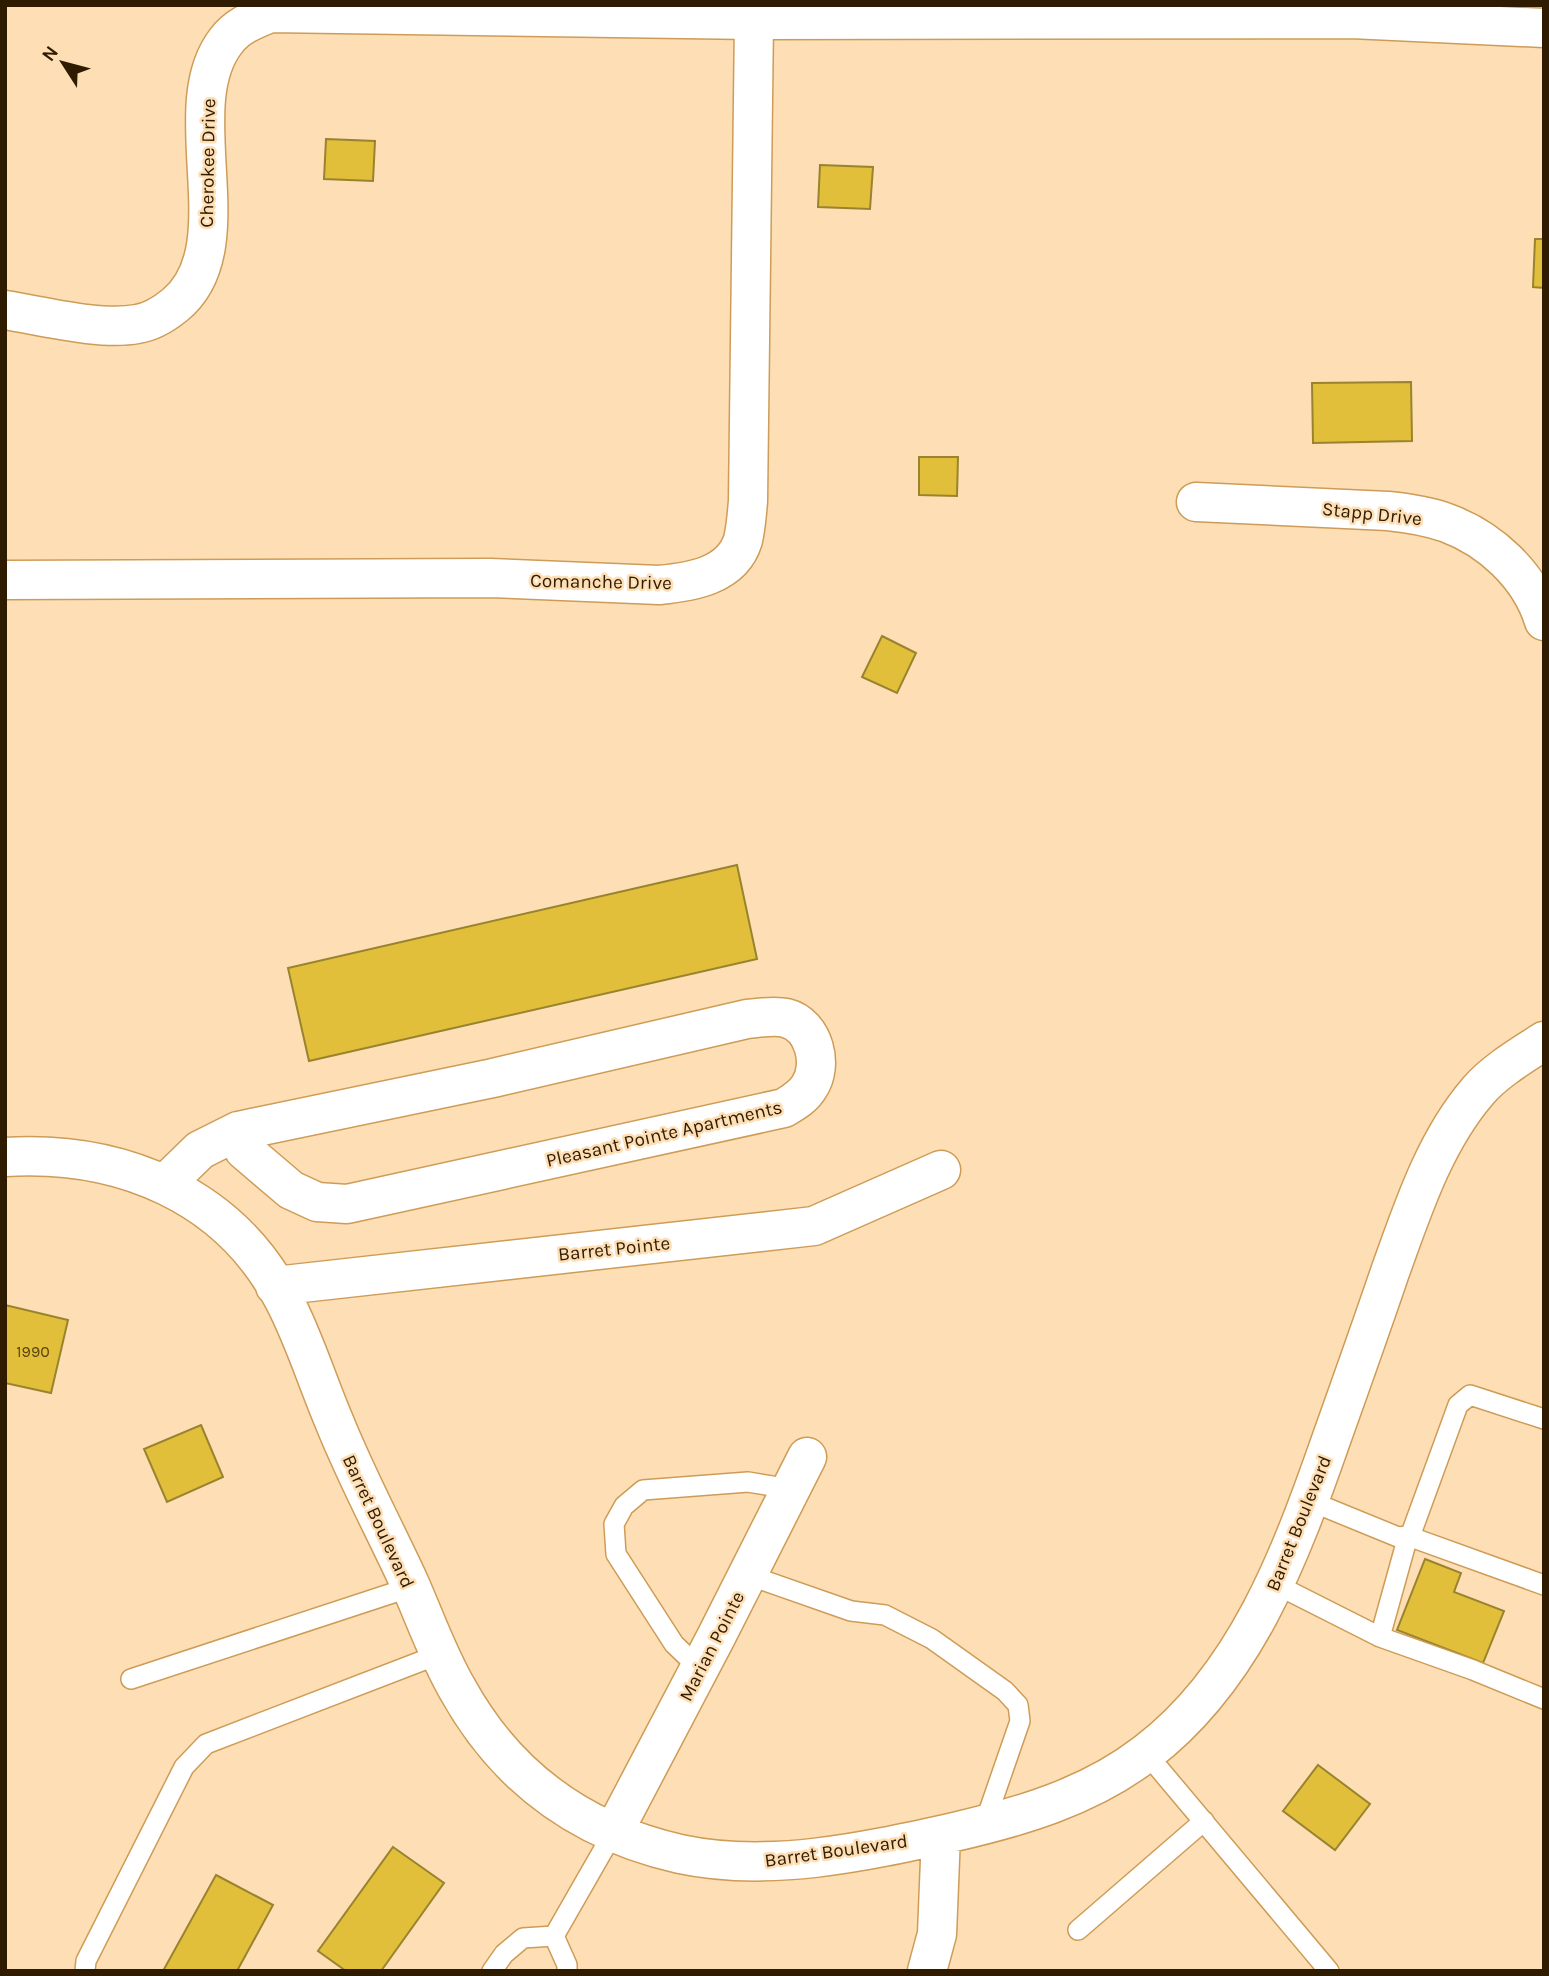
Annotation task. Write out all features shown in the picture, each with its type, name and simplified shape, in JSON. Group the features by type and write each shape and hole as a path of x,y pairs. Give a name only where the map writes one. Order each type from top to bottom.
{"street":[{"name":"Cherokee Drive","path":"5,310 112,326 139,324 164,314 185,297 193,286 202,261 208,218 206,121 213,65 225,41 244,23 270,13 754,20 1351,19 1544,28"},
{"name":"Comanche Drive","path":"5,580 490,578 659,585 708,576 726,565 739,549 743,538 748,500 754,20"},
{"name":"Stapp Drive","path":"1196,502 1388,511 1447,523 1473,536 1516,570 1531,592 1544,621"},
{"name":"Pleasant Pointe Apartments","path":"165,1184 200,1150 238,1131 493,1078 747,1019 789,1018 805,1029 816,1051 816,1068 811,1085 801,1098 784,1108 347,1203 317,1202 292,1190 244,1150 238,1131"},
{"name":"Barret Boulevard","path":"5,1157 74,1158 121,1167 165,1184 201,1205 234,1232 261,1263 284,1299 348,1456 455,1686 479,1726 508,1761 540,1791 613,1833 651,1847 690,1856 756,1861 847,1853 941,1835 1041,1809 1113,1775 1146,1753 1176,1727 1229,1665 1252,1630 1275,1584 1310,1501 1405,1231 1436,1158 1454,1124 1480,1089 1516,1059 1544,1041"},
{"name":"Barret Pointe","path":"275,1286 814,1226 941,1170"},
{"name":"Marian Pointe","path":"613,1833 799,1473"},
{"path":"927,1971 937,1934 941,1835"}],"lane":[{"path":"1380,1637 1408,1535 1412,1531 1458,1405 1470,1395 1544,1419"},
{"path":"700,1669 674,1644 616,1554 614,1524 624,1506 643,1490 748,1482 799,1473"},
{"path":"1310,1501 1398,1537 1408,1535 1544,1585"},
{"path":"748,1575 851,1611 885,1615 932,1639 1012,1698 1018,1705 1020,1721 984,1825"},
{"path":"1275,1584 1380,1637 1544,1699"},
{"path":"131,1679 411,1587"},
{"path":"85,1971 86,1961 184,1767 206,1744 440,1654"},
{"path":"1146,1753 1329,1971"},
{"path":"1078,1930 1204,1821"},
{"path":"554,1936 613,1833"},
{"path":"492,1971 505,1954 523,1938 554,1936"},
{"path":"554,1936 567,1971"}],"building":[{"path":"326,139 375,141 373,181 324,179"},
{"path":"820,165 873,167 870,209 818,207"},
{"path":"1535,239 1544,239 1544,288 1533,287"},
{"path":"1411,382 1412,441 1313,443 1312,383"},
{"path":"919,457 958,457 957,496 919,495"},
{"path":"882,636 916,653 897,693 862,677"},
{"path":"737,865 757,959 309,1061 288,968"},
{"path":"5,1305 68,1320 51,1393 5,1383"},
{"path":"201,1425 223,1477 167,1502 144,1449"},
{"path":"1425,1559 1461,1573 1454,1592 1504,1611 1483,1663 1397,1630"},
{"path":"1318,1765 1370,1804 1335,1850 1283,1811"},
{"path":"393,1847 444,1883 381,1971 346,1971 318,1951"},
{"path":"216,1875 273,1905 237,1971 163,1971"}]}
